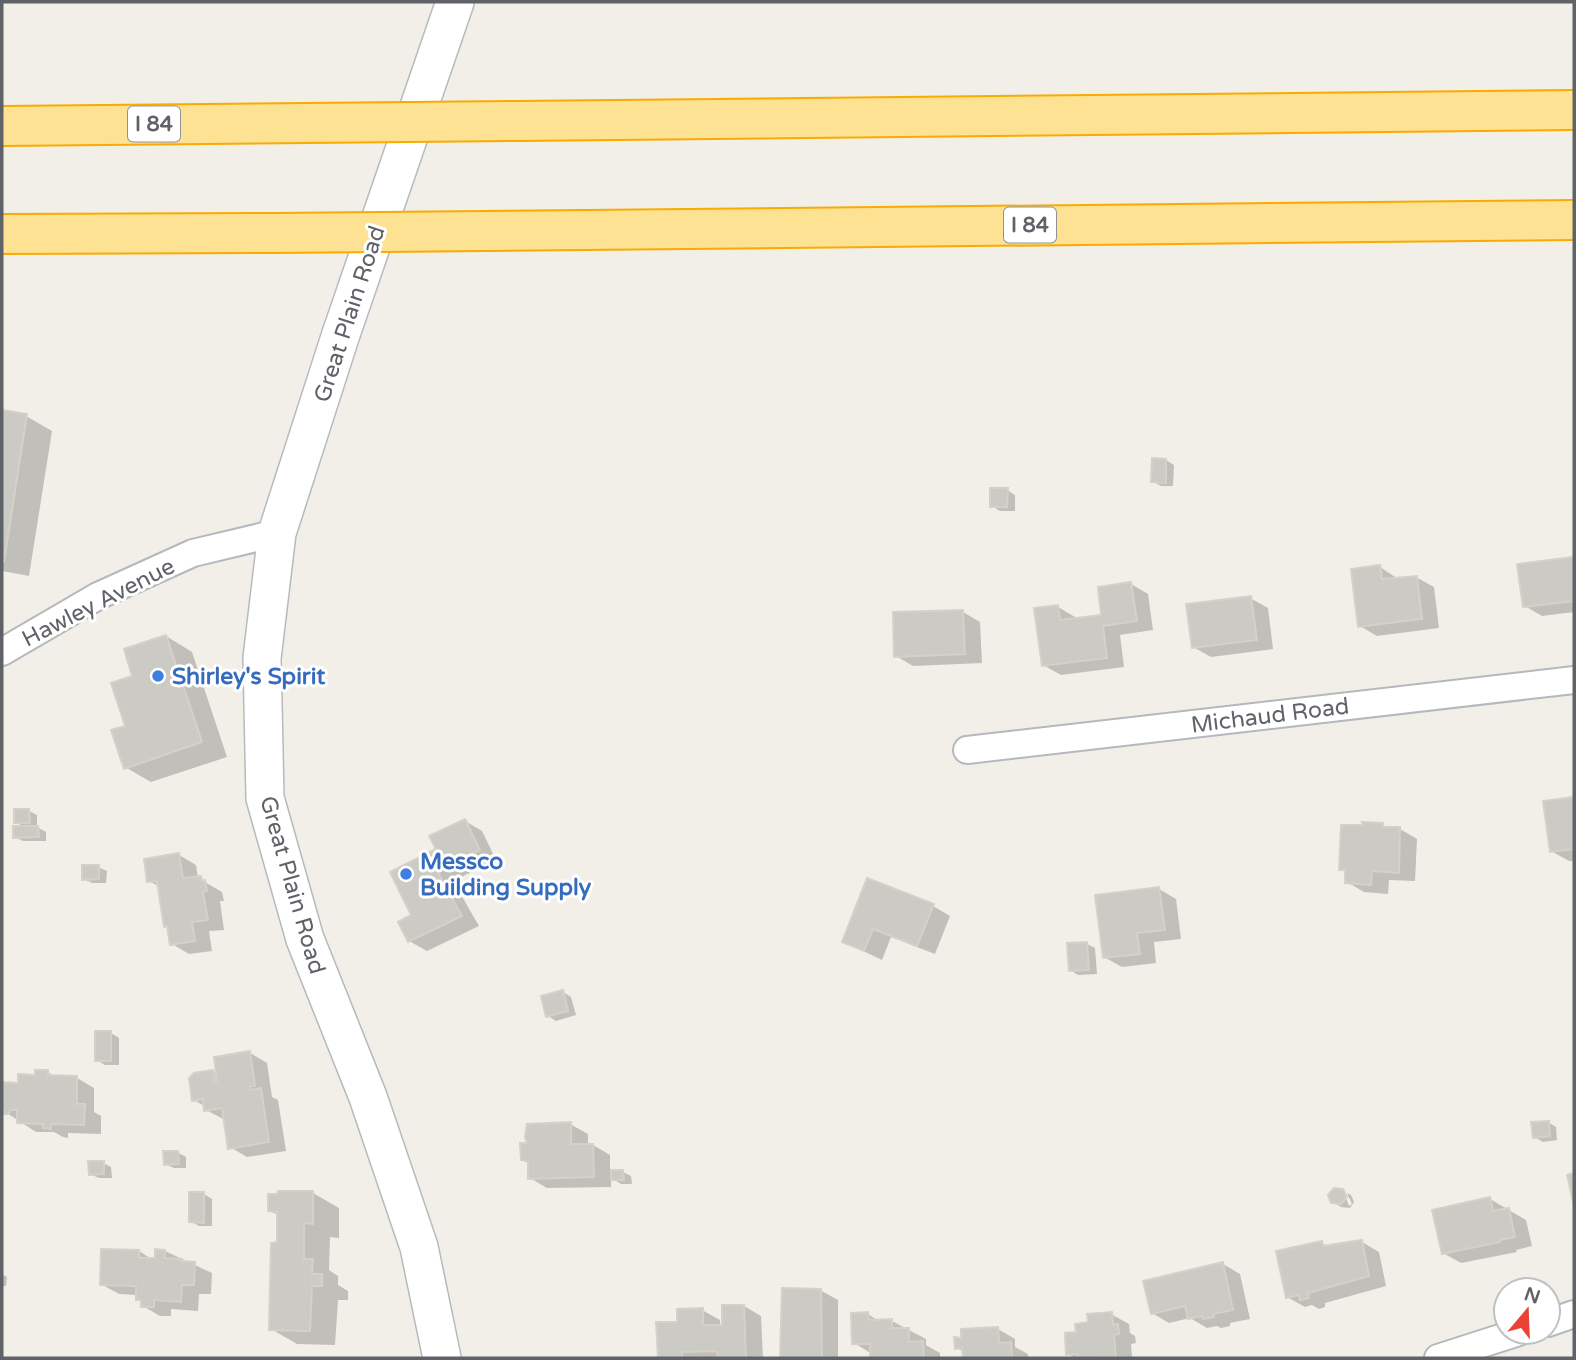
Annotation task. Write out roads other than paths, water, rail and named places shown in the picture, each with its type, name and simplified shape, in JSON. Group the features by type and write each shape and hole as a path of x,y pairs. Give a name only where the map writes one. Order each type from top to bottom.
{"highway":[{"name":"I 84","path":"2,126 1574,110"},
{"name":"I 84","path":"2,234 1574,220"}],"main road":[{"name":"Great Plain Road","path":"442,1358 419,1247 368,1097 305,939 265,798 262,658 277,533 349,310 455,2"}],"street":[{"name":"Hawley Avenue","path":"2,652 98,596 193,553 277,533"},
{"name":"Michaud Road","path":"967,750 1574,680"},
{"path":"1438,1358 1492,1341"}],"place":[{"name":"Shirley's Spirit","path":"158,676"},
{"name":"Messco Building Supply","path":"406,874"}]}
